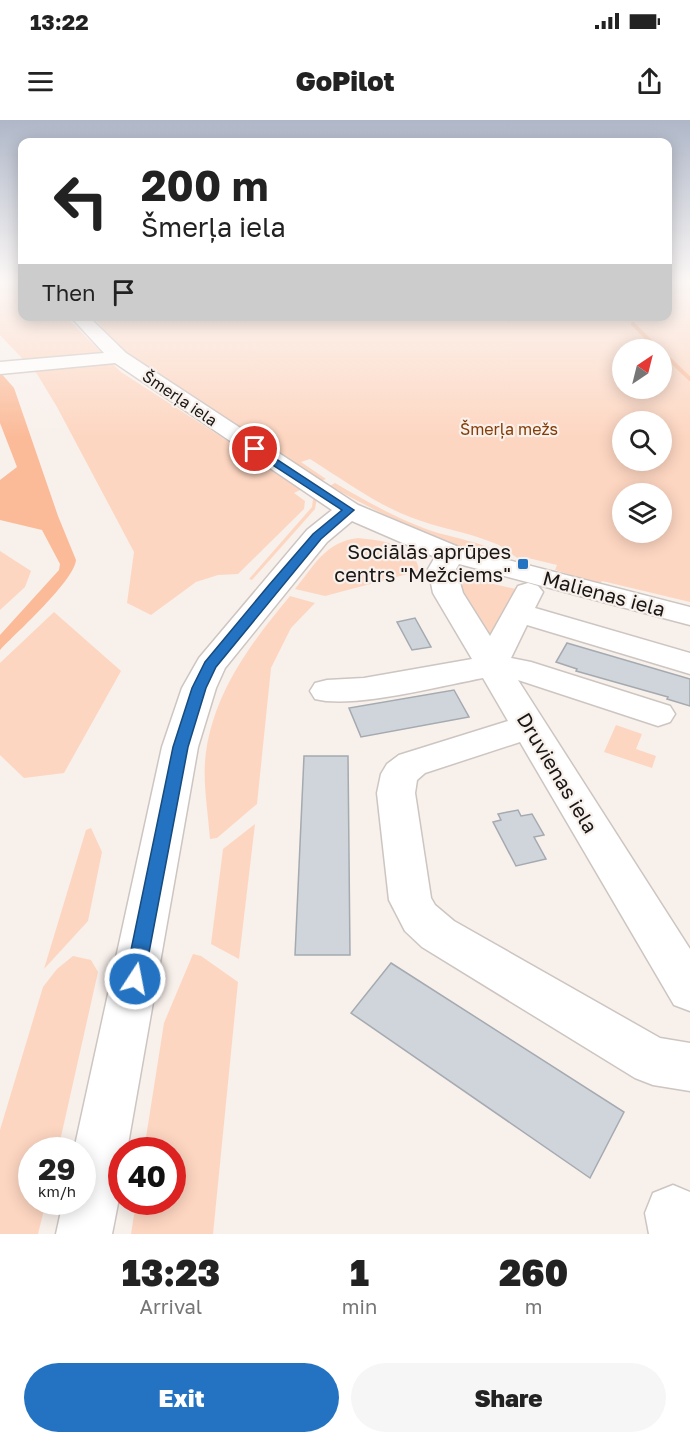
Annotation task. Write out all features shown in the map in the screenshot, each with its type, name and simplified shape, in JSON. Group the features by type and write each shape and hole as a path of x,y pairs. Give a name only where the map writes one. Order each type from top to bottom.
{"street":[{"path":"25,365 91,334"},
{"name":"Šmerļa iela","path":"94,334 119,357 349,510"},
{"path":"0,368 119,357"},
{"path":"84,1234 180,747 199,688 210,665 273,588 317,536 349,510"},
{"name":"Malienas iela","path":"349,510 451,554 690,616"},
{"name":"Druvienas iela","path":"451,554 442,569 445,586 491,666 690,990"},
{"path":"491,666 537,576"},
{"path":"517,612 690,664"},
{"path":"327,691 364,689 491,666 519,669 658,714"},
{"path":"529,727 412,764 400,774 396,793 410,900 420,918 438,934 653,1061 690,1067"}],"green space":[{"path":"83,334 121,372 302,489 294,493 305,501 304,509 238,574 218,575 196,582 151,615 127,603 134,552 37,374 0,335"},
{"name":"Šmerļa mežs","path":"107,334 690,334 690,602 602,581 600,584 555,570 557,565 528,558 526,562 494,543 421,521 384,505 310,459 301,462 326,479 321,481 123,354"},
{"path":"335,483 379,508 414,524 479,544 509,558 507,561 460,547 416,529 330,486"},
{"path":"310,493 317,498 315,509 252,580 249,579 312,507 313,499 307,494"},
{"path":"358,538 386,542 404,549 417,562 419,571 325,596 295,589 315,563 329,550 337,544"},
{"path":"0,551 31,571 25,587 0,610"},
{"path":"471,579 516,589 519,594 497,640 483,639 461,587 464,581"},
{"path":"290,596 315,603 291,628 271,668 257,804 217,838 210,839 205,763 211,729 237,668 262,631"},
{"path":"54,612 121,671 64,773 24,778 0,755 0,663"},
{"path":"616,725 642,734 636,749 656,756 652,768 604,752"},
{"path":"255,824 239,959 211,944 223,849"},
{"path":"91,828 102,852 88,921 44,969 86,830"},
{"path":"193,954 201,956 238,982 213,1234 131,1234 134,1215 186,1215 186,1137 146,1137 164,1023"},
{"path":"73,956 91,960 98,972 61,1137 18,1137 18,1215 43,1215 38,1234 0,1234 0,1130 43,987 57,969"}],"shaded area":[{"path":"0,372 14,388 58,516 76,560 73,569 56,593 0,650 0,635 59,570 60,564 42,530 0,520 0,480 17,467 0,423"}],"building":[{"path":"415,618 431,647 412,650 397,622"},
{"path":"567,643 690,679 690,706 667,699 668,697 576,671 577,669 556,662"},
{"path":"454,690 469,717 361,737 349,708"},
{"path":"304,756 348,756 350,955 295,955"},
{"path":"518,810 521,816 532,814 544,835 534,837 546,859 516,866 493,822 501,820 498,814"},
{"path":"391,963 624,1112 590,1178 351,1013"}],"waterway":[{"path":"643,334 648,339"},
{"path":"672,362 690,379"}],"place":[{"name":"Sociālās aprūpes centrs \"Mežciems\"","path":"523,564"}],"route":[{"path":"135,979 180,747 199,688 210,665 273,588 317,536 349,510 255,449"}]}
